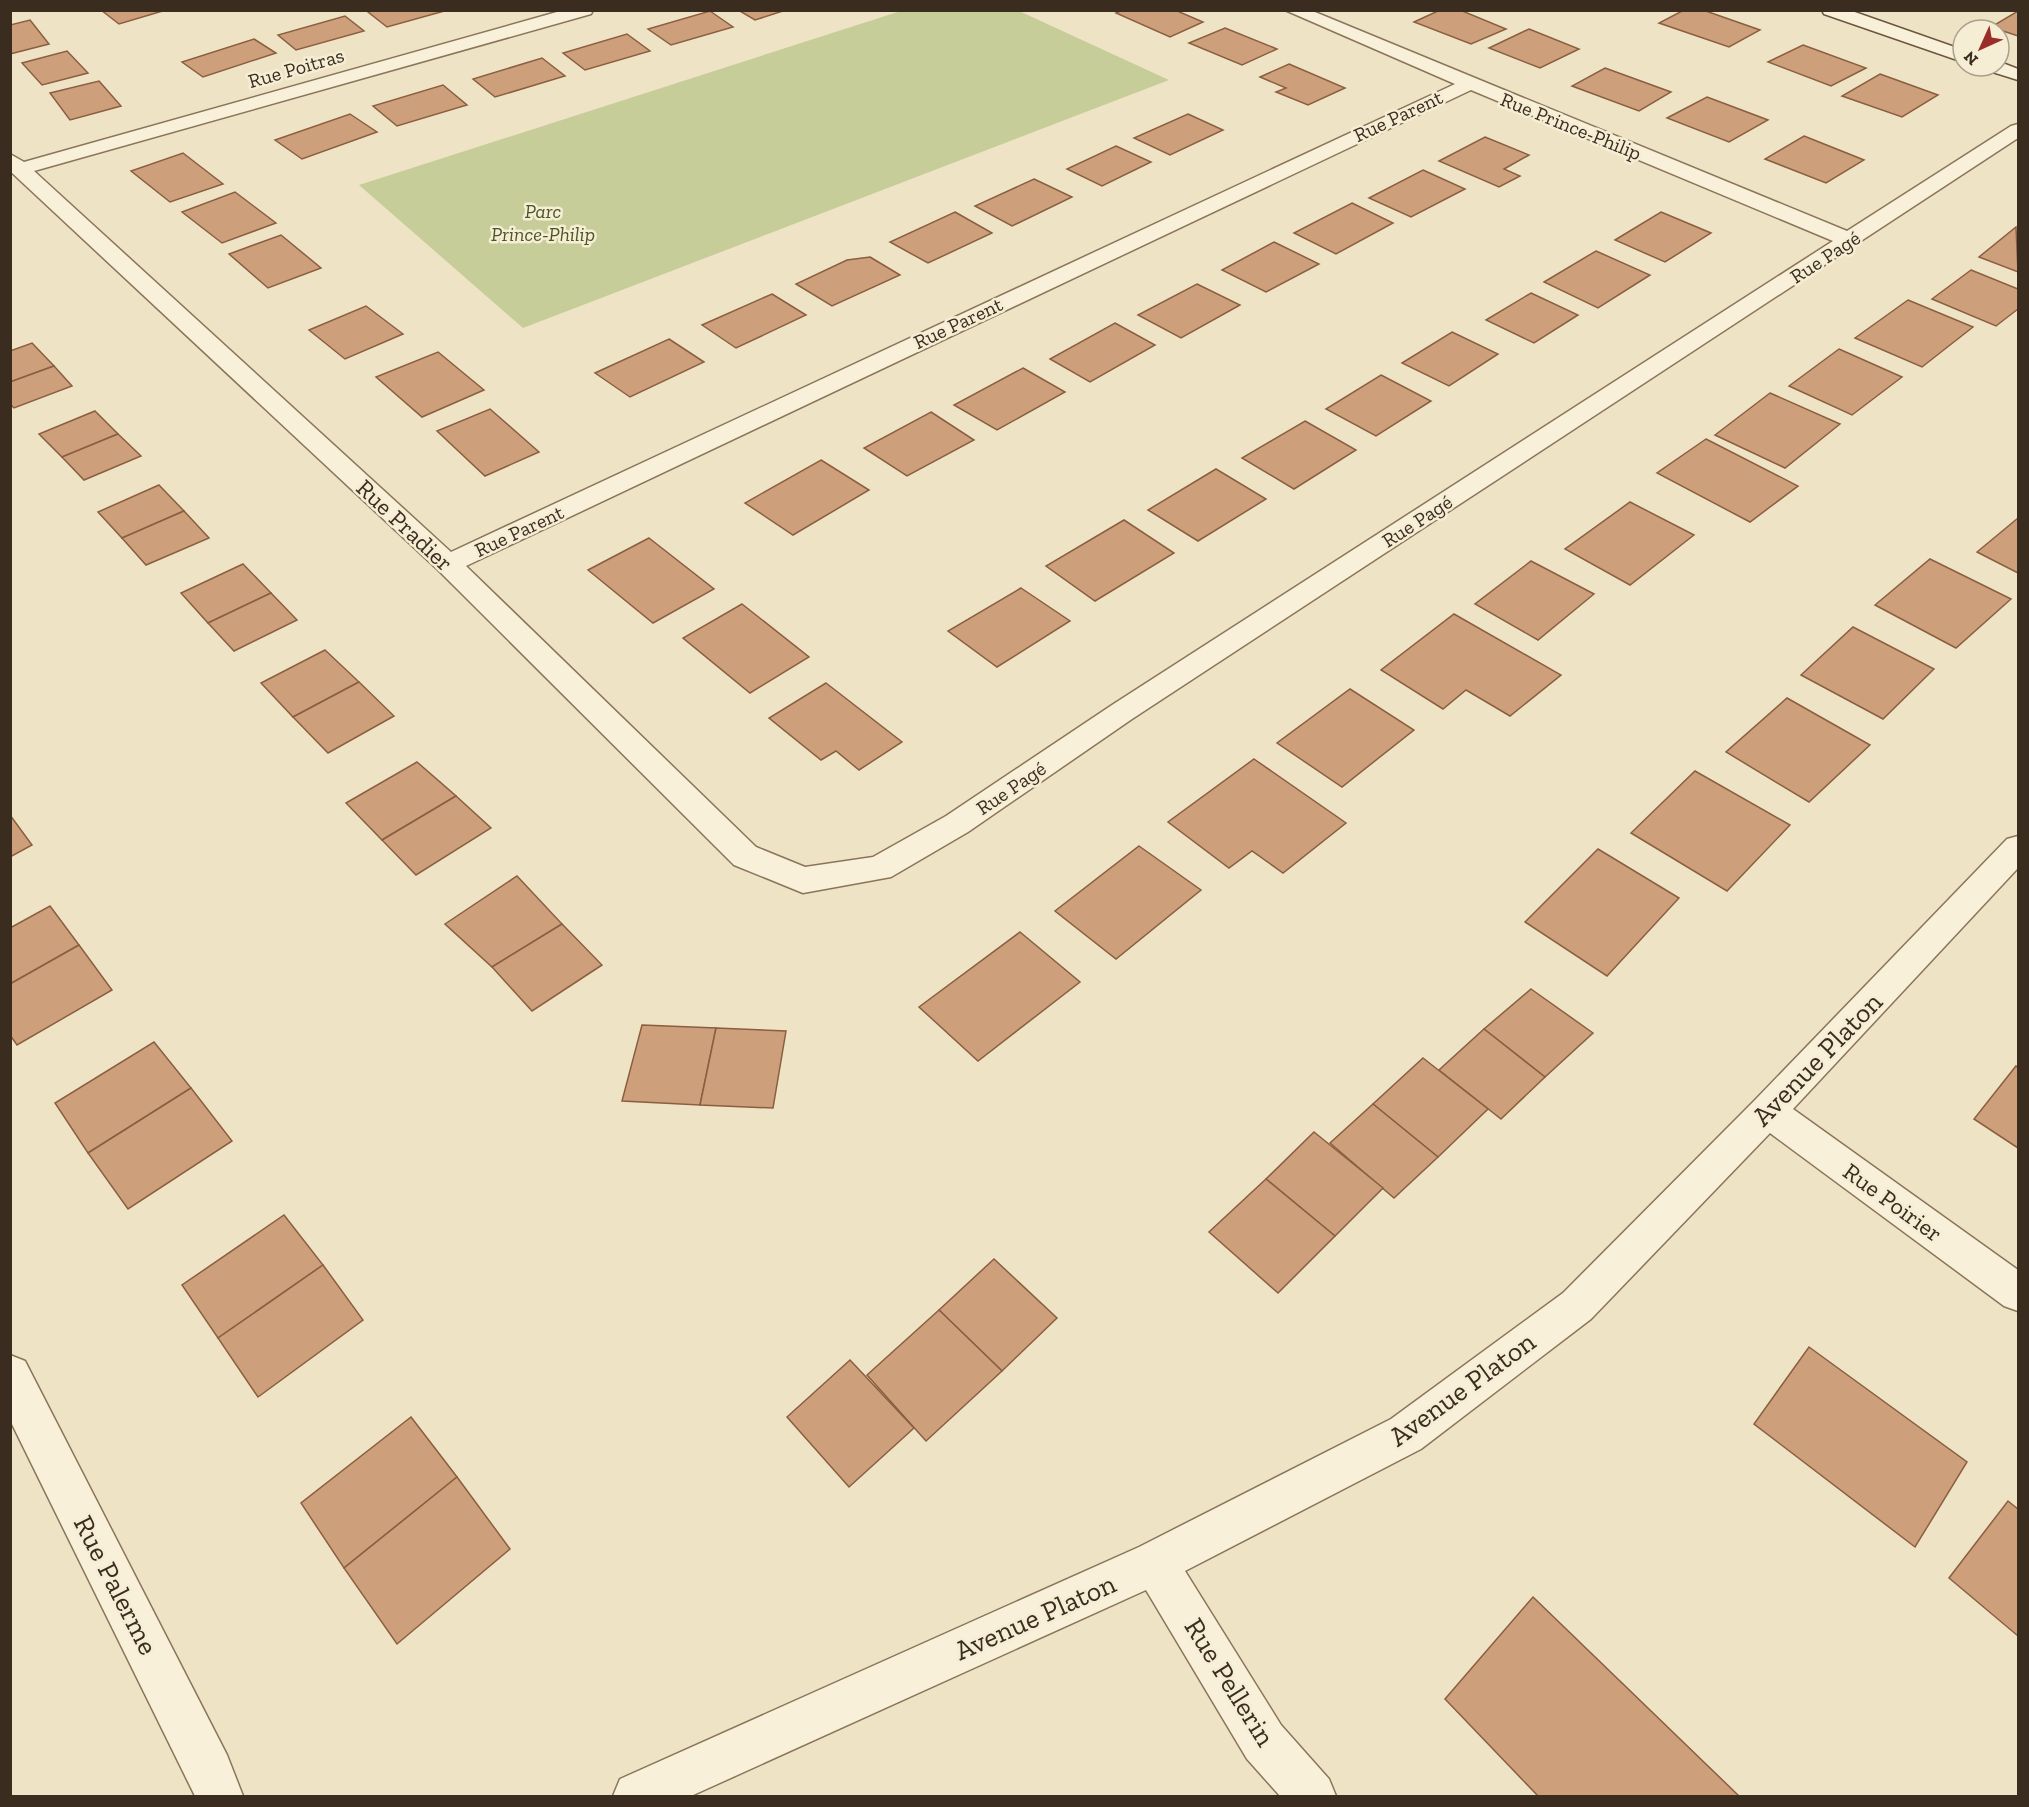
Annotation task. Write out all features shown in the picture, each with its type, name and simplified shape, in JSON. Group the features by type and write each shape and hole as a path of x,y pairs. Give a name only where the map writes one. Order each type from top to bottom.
{"street":[{"name":"Rue Poitras","path":"15,164 585,10"},
{"name":"Rue Prince-Philip","path":"1293,10 1850,240"},
{"path":"1830,10 1951,52"},
{"name":"Rue Parent","path":"448,564 1469,84"},
{"name":"Rue Pagé","path":"803,880 880,868 957,824 1122,712 2019,130"},
{"name":"Rue Pradier","path":"15,164 448,564 745,856 803,880"},
{"name":"Avenue Platon","path":"637,1797 1155,1563 1406,1434 1577,1306 1768,1111 2019,848"},
{"name":"Rue Poirier","path":"1768,1111 2019,1293"},
{"name":"Rue Palerme","path":"10,1375 205,1761 219,1797"},
{"name":"Rue Pellerin","path":"1155,1563 1264,1742 1312,1797"}],"green space":[{"name":"Parc Prince-Philip","path":"904,10 1019,11 1169,80 523,328 359,185"}],"building":[{"path":"101,10 166,10 119,24"},
{"path":"374,10 448,10 387,27 368,12"},
{"path":"738,10 786,10 755,20"},
{"path":"1123,10 1175,10 1203,22 1170,37 1116,13"},
{"path":"1440,10 1460,10 1506,29 1471,44 1414,22"},
{"path":"1684,10 1703,10 1760,30 1729,47 1659,23"},
{"path":"710,11 733,27 671,45 648,29"},
{"path":"2018,11 2018,36 2011,34 2011,18 2006,18"},
{"path":"345,16 364,31 296,50 278,35"},
{"path":"30,20 49,44 10,54 10,25"},
{"path":"1225,28 1277,49 1242,65 1189,43"},
{"path":"1529,29 1579,49 1540,68 1489,48"},
{"path":"627,34 650,51 585,70 563,53"},
{"path":"254,39 276,53 203,77 182,62"},
{"path":"1803,45 1866,68 1831,86 1768,62"},
{"path":"67,51 88,73 42,85 22,63"},
{"path":"542,58 565,76 495,97 473,79"},
{"path":"1289,64 1345,88 1308,105 1276,92 1286,88 1260,77"},
{"path":"1605,68 1671,92 1639,111 1572,86"},
{"path":"1880,74 1938,95 1902,117 1842,96"},
{"path":"99,81 121,106 70,120 50,93"},
{"path":"443,85 467,105 397,126 373,106"},
{"path":"1707,97 1768,120 1729,142 1667,118"},
{"path":"350,114 377,132 302,159 275,140"},
{"path":"1188,114 1223,130 1170,155 1134,138"},
{"path":"1804,136 1864,160 1826,183 1765,159"},
{"path":"1485,137 1529,155 1504,169 1520,176 1499,187 1439,161"},
{"path":"1116,146 1151,162 1102,186 1067,169"},
{"path":"183,153 223,184 170,202 131,171"},
{"path":"1423,170 1465,189 1411,217 1369,198"},
{"path":"1034,179 1072,197 1012,226 975,206"},
{"path":"235,192 276,223 222,243 182,212"},
{"path":"1352,203 1393,223 1336,254 1294,233"},
{"path":"955,212 992,233 928,263 890,242"},
{"path":"1661,212 1711,233 1665,262 1615,240"},
{"path":"2016,227 2018,272 1979,257"},
{"path":"281,235 321,268 268,288 229,254"},
{"path":"1274,242 1319,264 1266,292 1222,270"},
{"path":"1596,251 1650,275 1598,308 1544,282"},
{"path":"870,257 900,275 832,306 796,284 847,260"},
{"path":"1971,270 2018,289 2018,309 1996,326 1932,299"},
{"path":"1197,284 1240,305 1181,338 1138,315"},
{"path":"1531,293 1578,315 1534,343 1486,320"},
{"path":"772,294 806,315 736,348 702,325"},
{"path":"1908,300 1973,327 1922,367 1855,338"},
{"path":"366,306 403,334 345,359 309,330"},
{"path":"1115,323 1155,345 1090,382 1050,359"},
{"path":"1452,332 1498,354 1449,386 1402,363"},
{"path":"669,339 704,362 630,397 595,373"},
{"path":"32,343 54,366 10,382 10,351"},
{"path":"1839,349 1902,377 1852,415 1789,386"},
{"path":"438,352 484,390 422,417 376,377"},
{"path":"54,366 72,386 14,408 10,404 10,382"},
{"path":"1023,368 1065,392 997,430 954,405"},
{"path":"1381,375 1431,401 1376,436 1326,409"},
{"path":"1770,393 1840,424 1785,468 1715,435"},
{"path":"490,409 539,452 485,476 437,431"},
{"path":"95,411 118,434 62,457 39,434"},
{"path":"931,412 974,440 907,476 864,448"},
{"path":"1305,421 1356,450 1294,489 1242,458"},
{"path":"118,434 141,456 84,480 62,457"},
{"path":"1706,439 1798,486 1750,522 1657,473"},
{"path":"821,460 869,490 793,535 745,503"},
{"path":"1216,469 1266,499 1198,541 1148,510"},
{"path":"159,485 184,511 122,538 98,512"},
{"path":"1630,502 1694,535 1630,585 1565,549"},
{"path":"184,511 209,538 146,565 122,538"},
{"path":"2018,518 2018,573 1977,552"},
{"path":"1124,520 1174,553 1095,601 1046,566"},
{"path":"649,538 714,589 653,623 588,570"},
{"path":"1930,559 2011,599 1956,648 1875,605"},
{"path":"1531,561 1594,594 1538,640 1475,604"},
{"path":"243,564 271,593 208,623 181,593"},
{"path":"1021,588 1070,621 997,667 948,631"},
{"path":"271,593 297,620 234,651 208,623"},
{"path":"742,604 809,657 750,693 683,638"},
{"path":"1454,614 1561,675 1510,716 1466,690 1443,709 1381,670"},
{"path":"1853,627 1934,669 1883,719 1801,675"},
{"path":"325,650 359,682 293,717 261,683"},
{"path":"359,682 394,716 328,753 293,717"},
{"path":"826,683 902,742 859,770 836,751 821,760 769,718"},
{"path":"1350,689 1414,730 1342,787 1277,743"},
{"path":"1787,698 1870,745 1809,802 1726,752"},
{"path":"1254,759 1346,823 1283,873 1252,851 1229,868 1168,822"},
{"path":"417,762 456,796 382,840 346,803"},
{"path":"1695,771 1790,825 1727,891 1631,833"},
{"path":"456,796 491,828 416,875 382,840"},
{"path":"10,815 32,845 10,857"},
{"path":"1139,846 1201,890 1116,959 1055,911"},
{"path":"1598,849 1679,898 1607,976 1525,922"},
{"path":"517,876 562,924 492,967 445,924"},
{"path":"50,906 79,945 10,984 10,928"},
{"path":"562,924 602,965 532,1011 492,967"},
{"path":"1020,932 1080,982 978,1061 919,1007"},
{"path":"79,945 112,990 17,1045 10,1035 10,984"},
{"path":"1531,989 1593,1033 1545,1077 1484,1029"},
{"path":"642,1025 716,1028 700,1105 622,1101"},
{"path":"716,1028 786,1031 773,1108 700,1105"},
{"path":"1484,1029 1545,1077 1501,1119 1439,1070"},
{"path":"154,1042 191,1088 88,1153 55,1103"},
{"path":"1423,1058 1488,1109 1438,1157 1373,1104"},
{"path":"2016,1066 2018,1068 2018,1148 1974,1119"},
{"path":"191,1088 232,1141 128,1209 88,1153"},
{"path":"1373,1104 1438,1157 1394,1198 1330,1143"},
{"path":"1314,1132 1383,1188 1335,1236 1266,1179"},
{"path":"1266,1179 1335,1236 1278,1293 1209,1232"},
{"path":"284,1215 323,1265 218,1338 182,1285"},
{"path":"994,1259 1057,1318 1002,1371 939,1310"},
{"path":"323,1265 363,1320 258,1397 218,1338"},
{"path":"939,1310 1002,1371 926,1441 867,1375"},
{"path":"1809,1347 1967,1462 1915,1547 1754,1424"},
{"path":"850,1360 914,1428 849,1487 787,1417"},
{"path":"411,1417 457,1477 344,1568 301,1503"},
{"path":"457,1477 510,1549 397,1644 344,1568"},
{"path":"2008,1501 2018,1509 2018,1636 1949,1578"},
{"path":"1533,1597 1739,1796 1538,1796 1445,1699"}]}
